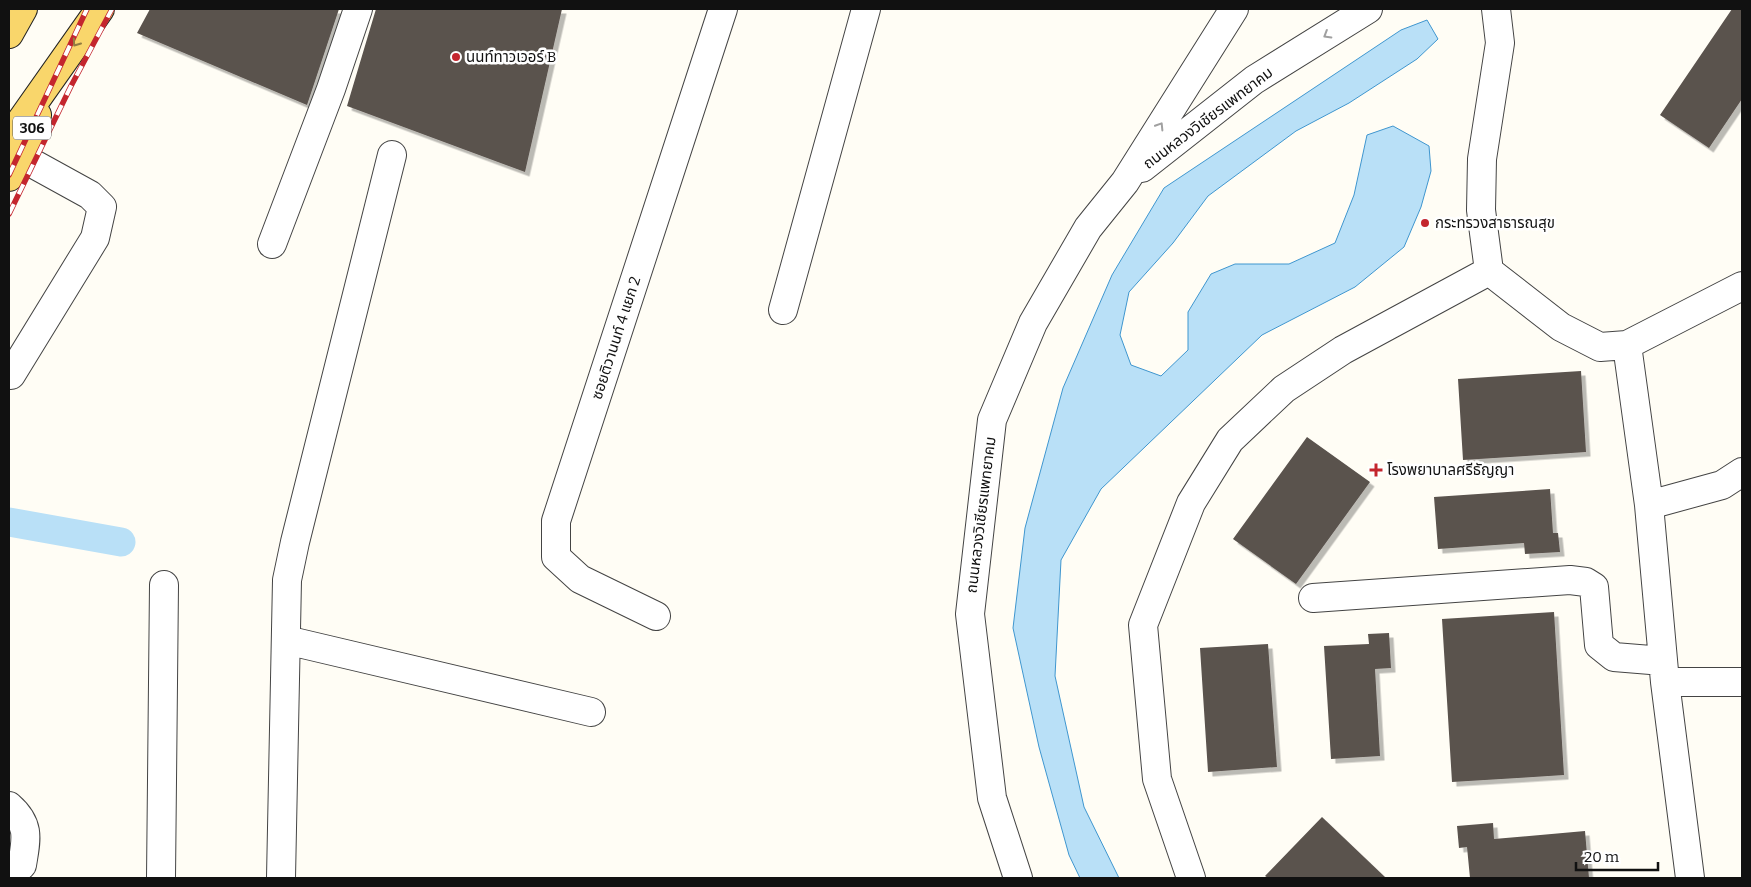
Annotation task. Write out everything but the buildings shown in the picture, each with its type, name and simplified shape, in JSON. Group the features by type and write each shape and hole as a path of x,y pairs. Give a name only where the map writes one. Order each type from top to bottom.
{"main road":[{"path":"9,24 21,9"},
{"path":"9,34 21,9"},
{"name":"306","path":"13,157 52,77 100,9"}],"street":[{"path":"272,244 331,89 358,9"},
{"name":"ซอยติวานนท์ 4 แยก 2","path":"656,616 580,579 556,557 556,521 723,9"},
{"path":"783,310 866,9"},
{"name":"ถนนหลวงวิเชียรแพทยาคม","path":"1018,878 992,798 970,614 992,420 1033,323 1088,228 1125,182 1234,9"},
{"name":"ถนนหลวงวิเชียรแพทยาคม","path":"1125,182 1254,80 1368,9"},
{"path":"1496,9 1500,43 1482,159 1481,210 1489,271 1562,327 1600,347 1627,344 1742,286"},
{"path":"281,878 287,580 392,155"},
{"path":"11,376 95,238 102,207 90,194 13,157"},
{"path":"1191,878 1157,779 1143,624 1191,503 1230,440 1284,389 1343,350 1489,271"},
{"path":"1627,344 1649,504 1664,672 1690,878"},
{"path":"1649,504 1722,485 1742,472"},
{"path":"1313,598 1570,580 1586,582 1594,587 1599,645 1614,657 1664,672 1742,682"},
{"path":"161,878 164,584"},
{"path":"286,640 591,712"},
{"path":"9,806 16,813 27,833 22,865 13,873 9,872"}],"water":[{"path":"1427,20 1438,39 1417,59 1349,103 1296,131 1208,196 1173,243 1129,292 1120,335 1131,365 1161,376 1188,350 1188,312 1211,274 1235,264 1289,264 1335,243 1354,195 1367,135 1393,126 1429,146 1431,171 1421,207 1404,247 1355,287 1262,335 1101,489 1061,560 1055,676 1084,807 1119,878 1080,878 1069,855 1039,747 1013,628 1025,528 1063,388 1112,275 1164,188 1401,30"}],"waterway":[{"path":"9,522 121,542"}],"railway":[{"path":"9,175 87,9"},
{"path":"9,214 71,86 112,9"}],"place":[{"name":"นนท์ทาวเวอร์ B","path":"456,57"},
{"name":"กระทรวงสาธารณสุข","path":"1425,223"},
{"name":"โรงพยาบาลศรีธัญญา","path":"1376,470"}]}
